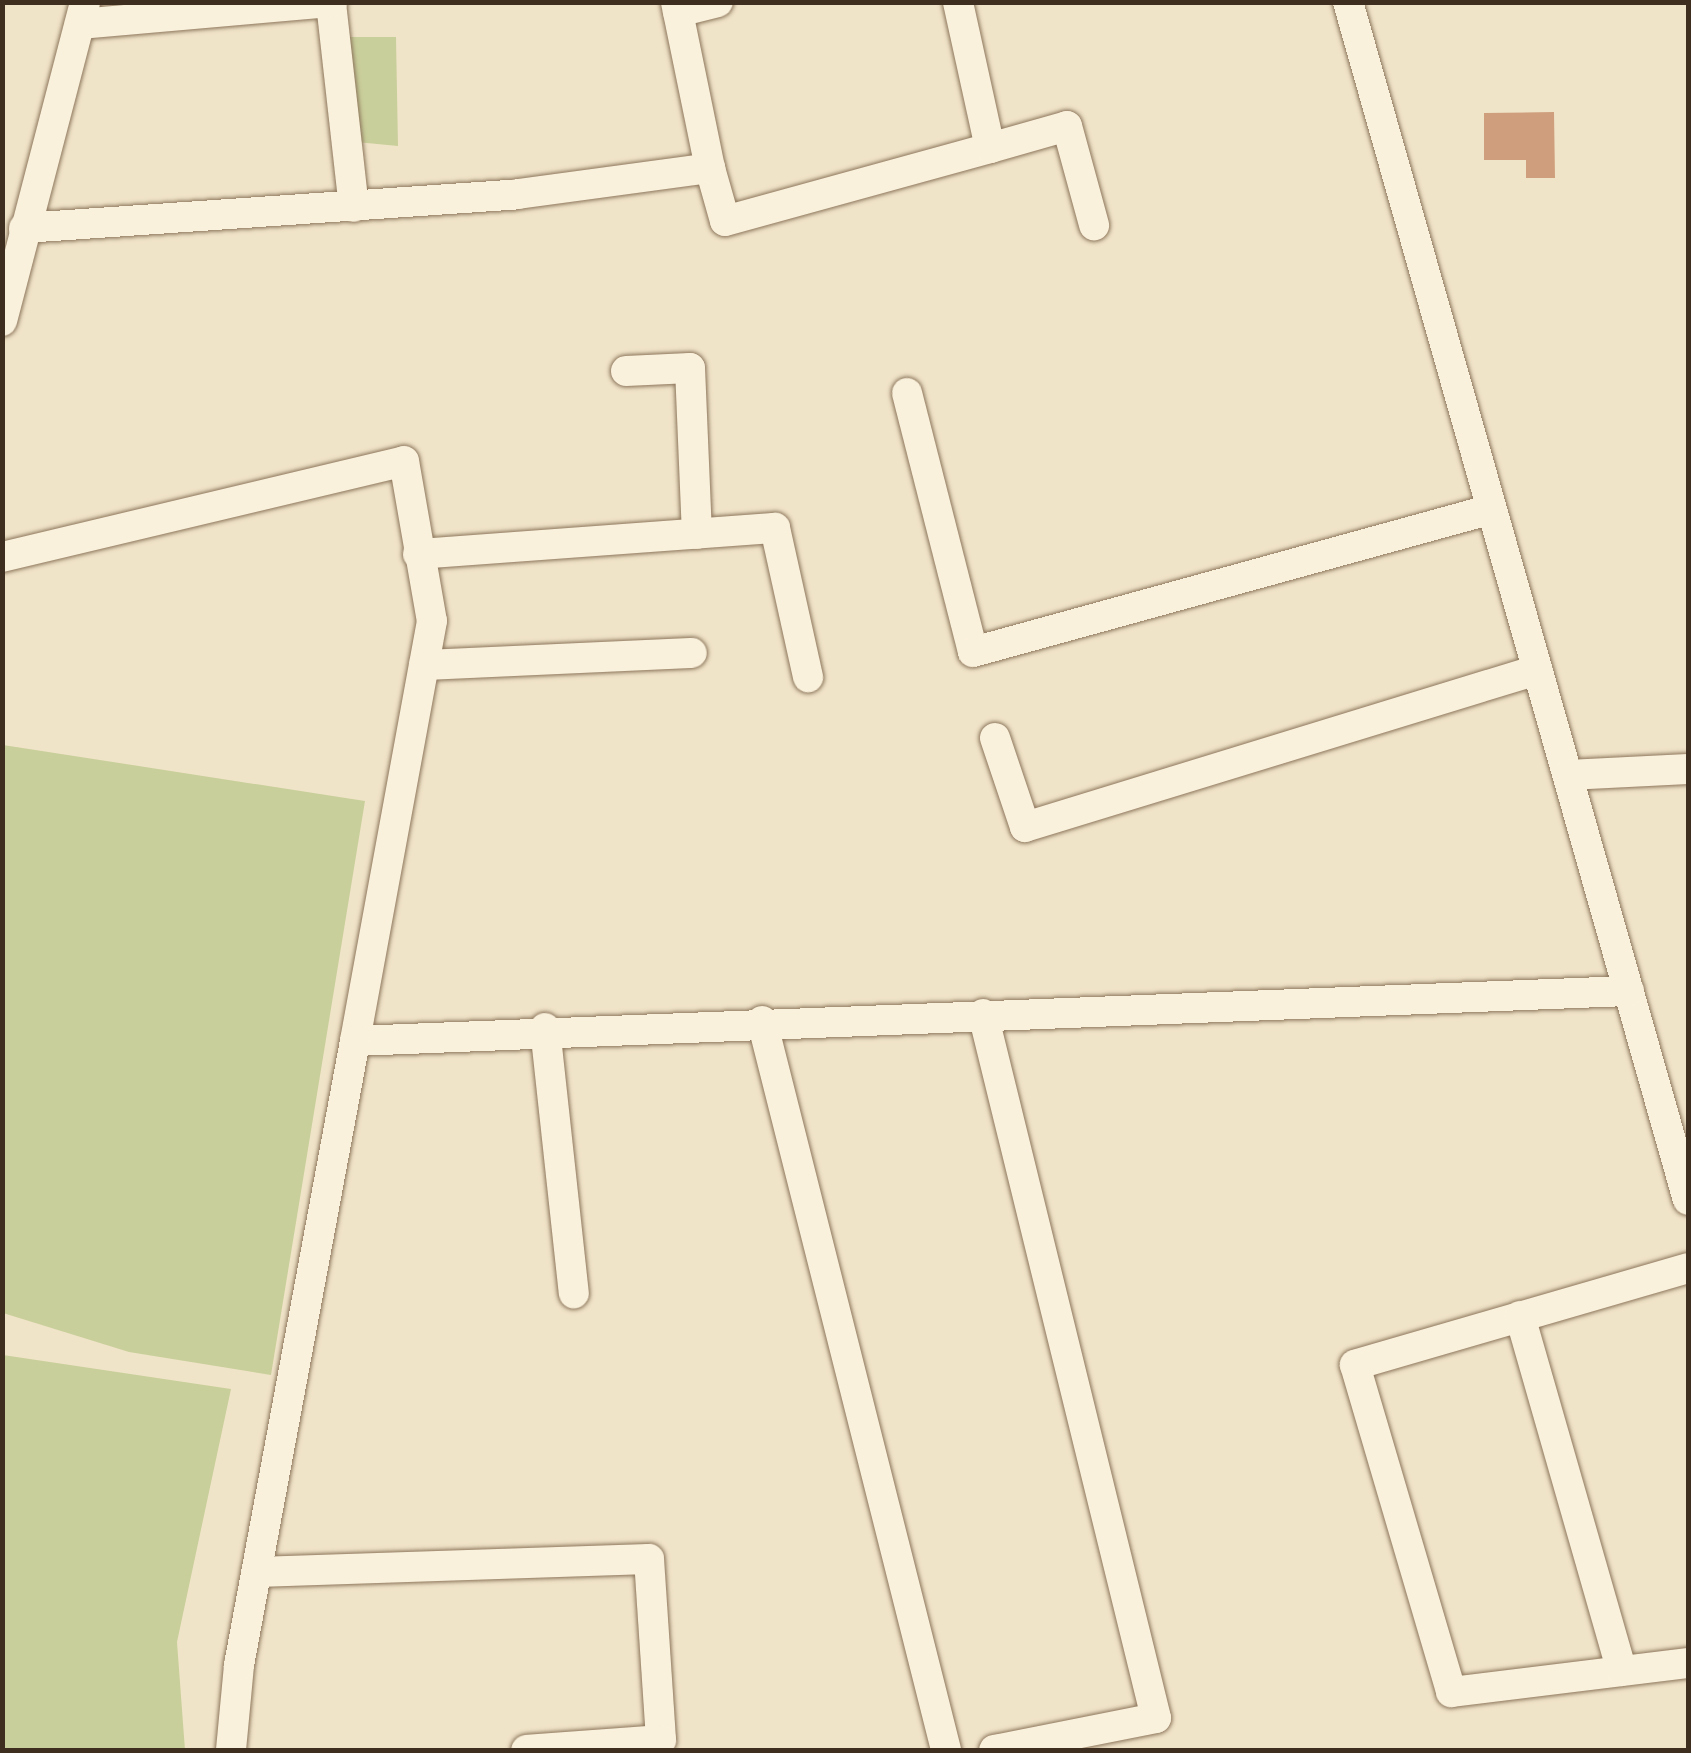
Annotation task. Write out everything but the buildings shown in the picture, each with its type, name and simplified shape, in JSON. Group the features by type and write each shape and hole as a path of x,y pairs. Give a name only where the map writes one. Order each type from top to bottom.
{"street":[{"path":"2,322 82,13 331,2 354,207"},
{"path":"718,2 676,8 725,221 1067,126 1094,225"},
{"path":"958,2 990,148"},
{"path":"1348,2 1688,1200"},
{"path":"24,228 354,207 710,168"},
{"path":"626,371 690,368 697,534"},
{"path":"907,393 973,652 1492,510"},
{"path":"2,556 404,461 432,620 257,1572 231,1750"},
{"path":"418,554 775,528 808,677"},
{"path":"424,665 692,653"},
{"path":"995,738 1025,826 1537,670"},
{"path":"1568,775 1688,769"},
{"path":"356,1041 545,1028 1629,992"},
{"path":"983,1014 1156,1718 994,1750"},
{"path":"762,1021 946,1750"},
{"path":"545,1028 574,1293"},
{"path":"1688,1268 1355,1365 1451,1692 1688,1663"},
{"path":"1520,1316 1622,1671"},
{"path":"257,1572 648,1558 661,1740 526,1750"}],"green space":[{"path":"334,37 396,37 398,146 346,141"},
{"path":"3,745 365,801 271,1375 129,1352 3,1313"},
{"path":"3,1355 231,1389 177,1642 185,1750 3,1750"}]}
